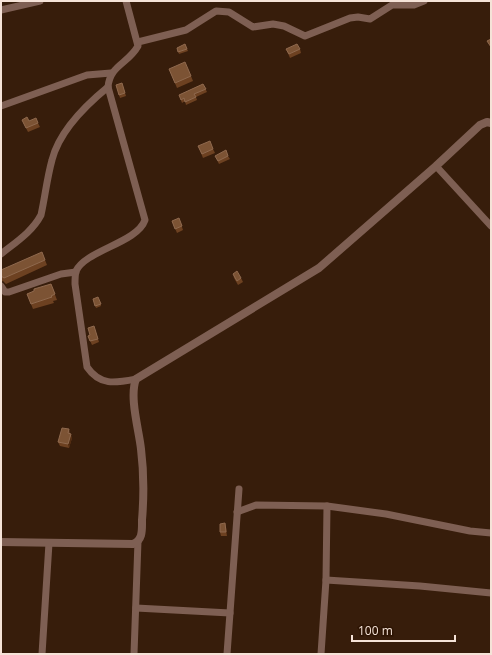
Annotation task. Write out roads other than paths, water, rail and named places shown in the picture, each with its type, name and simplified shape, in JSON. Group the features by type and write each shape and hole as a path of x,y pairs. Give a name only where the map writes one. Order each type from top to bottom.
{"street":[{"path":"1,10 40,1"},
{"path":"1,106 87,75 111,73 131,56 138,46 126,1"},
{"path":"138,42 186,30 216,11 229,12 253,27 273,24 284,26 305,36 350,18 358,17 370,19 392,5 414,5 424,1"},
{"path":"111,73 108,87 145,220 142,226 124,240 81,264 76,272 75,284 87,366 92,374 100,380 109,382 136,379 319,268 436,166 480,125 487,122 491,123"},
{"path":"1,254 31,230 36,223 41,215 52,160 56,150 76,117 108,87"},
{"path":"436,166 491,226"},
{"path":"1,286 5,292 9,292 61,274 76,272"},
{"path":"134,654 138,541 141,536 144,502 141,451 134,396 136,379"},
{"path":"228,654 239,489"},
{"path":"237,512 256,505 327,506 386,514 470,531 491,533"},
{"path":"321,654 326,580 327,506"},
{"path":"1,542 133,544 138,541"},
{"path":"42,654 49,543"},
{"path":"326,580 420,586 491,594"},
{"path":"136,608 230,614"}]}
